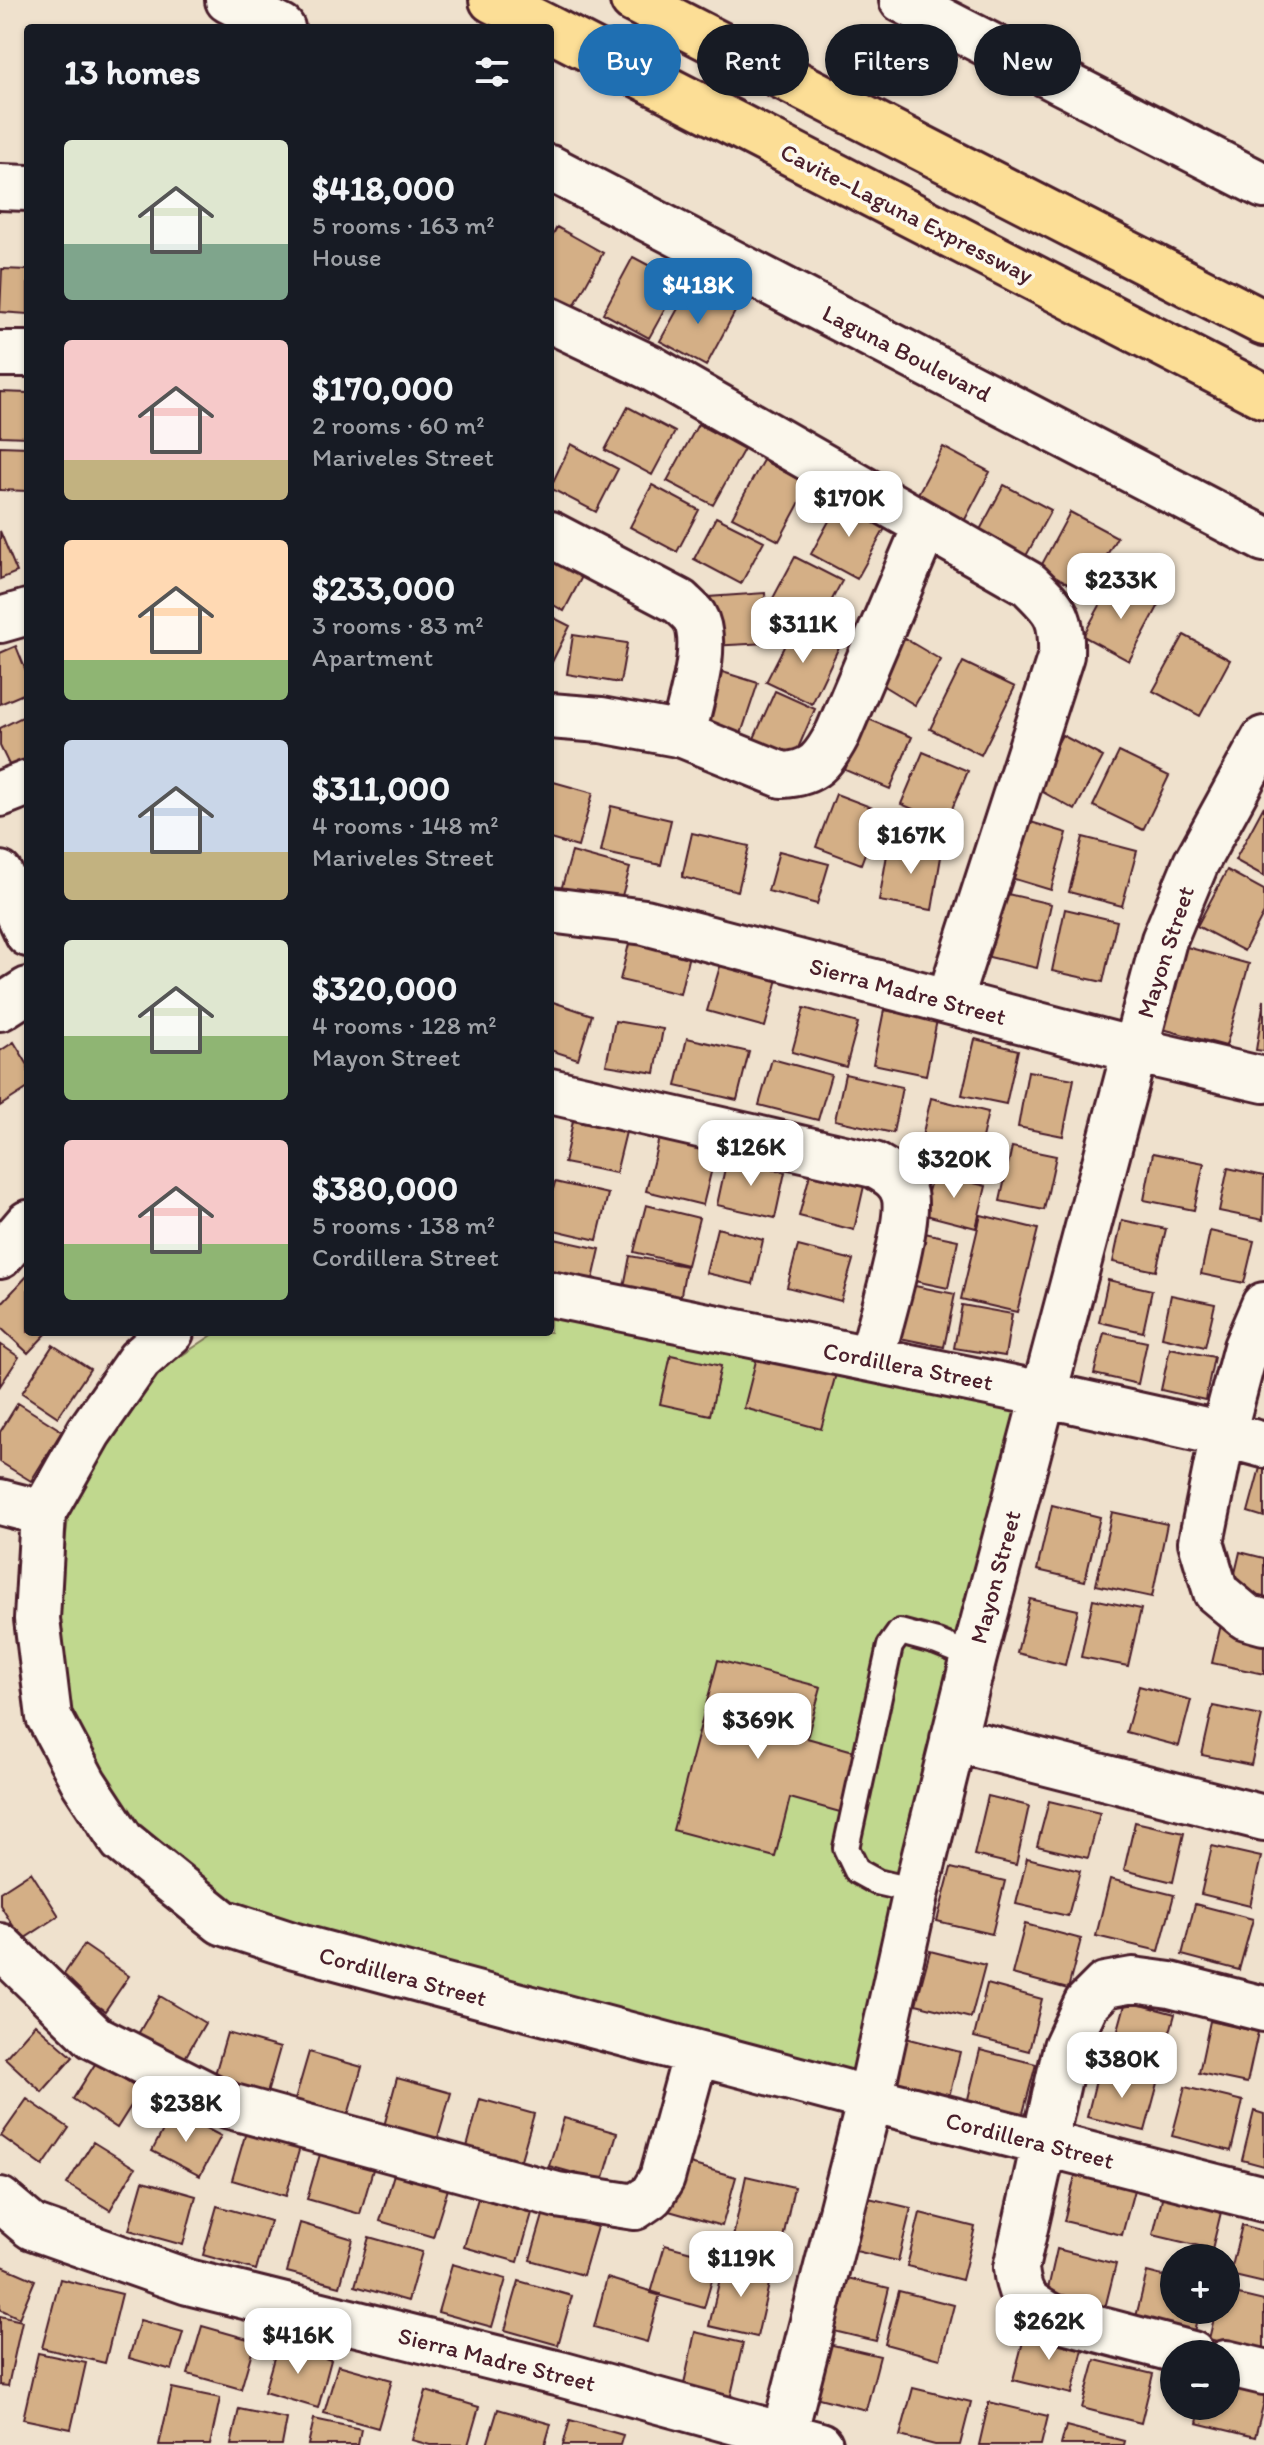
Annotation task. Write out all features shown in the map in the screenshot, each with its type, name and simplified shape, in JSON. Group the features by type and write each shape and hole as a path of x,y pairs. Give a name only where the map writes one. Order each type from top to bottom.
{"highway":[{"name":"Cavite–Laguna Expressway","path":"492,0 539,24"},
{"path":"633,0 1264,323"},
{"name":"Cavite–Laguna Expressway","path":"554,32 1264,396"}],"street":[{"path":"228,0 274,24"},
{"path":"902,0 1264,186"},
{"name":"Laguna Boulevard","path":"554,170 1264,539"},
{"path":"0,187 24,188"},
{"path":"554,322 651,368 926,525 1029,584 1053,607 1062,629 1061,655 949,1001"},
{"path":"0,354 24,354"},
{"path":"554,716 601,720 683,735 782,775 799,774 815,766 838,733 926,525"},
{"path":"554,536 680,602 693,616 700,633 700,654 683,735"},
{"path":"0,620 24,613"},
{"name":"Mayon Street","path":"802,2440 870,2099 916,1891 974,1657 1134,1050 1164,940 1190,876 1264,739"},
{"path":"0,794 24,785"},
{"path":"0,874 24,925"},
{"name":"Sierra Madre Street","path":"554,911 645,922 1134,1050 1264,1080"},
{"path":"0,1008 24,993"},
{"path":"554,1092 874,1165 895,1176 905,1195 905,1220 871,1359"},
{"path":"0,1256 24,1228"},
{"name":"Cordillera Street","path":"554,1295 1043,1394 1244,1439"},
{"path":"1264,1305 1246,1347 1244,1439 1201,1542 1216,1592 1246,1617 1264,1622"},
{"name":"Cordillera Street","path":"166,1336 139,1360 89,1432 43,1513 37,1619 49,1717 84,1783 122,1841 177,1887 222,1922 255,1935 870,2099 1264,2199"},
{"path":"0,1502 43,1513"},
{"path":"953,1739 1264,1818"},
{"path":"0,1946 94,2037 230,2106 557,2195 635,2207 651,2196 662,2178 696,2053"},
{"path":"1160,2346 1052,2317 1033,2307 1018,2290 1016,2268 1066,2047 1086,2004 1105,1985 1133,1980 1170,1985 1264,2009"},
{"name":"Sierra Madre Street","path":"0,2200 32,2227 188,2282 560,2374 802,2440"},
{"path":"1240,2366 1264,2372"}],"lane":[{"path":"916,1891 877,1882 857,1871 846,1848 890,1646 900,1632 974,1657"}],"green space":[{"path":"554,1308 1023,1407 854,2084 232,1916 130,1836 90,1774 56,1675 62,1570 70,1500 163,1368 211,1336 554,1336"}],"building":[{"path":"557,227 603,253 573,308 554,298 554,233"},
{"path":"633,257 680,282 649,338 603,313"},
{"path":"2,269 24,270 24,314 0,312"},
{"path":"691,285 736,310 706,366 660,341"},
{"path":"0,392 24,393 24,437 0,436"},
{"path":"628,407 675,432 652,475 605,450"},
{"path":"698,424 744,449 713,505 667,481"},
{"path":"571,444 618,469 596,512 554,490 554,480"},
{"path":"0,446 24,447 24,491 0,490"},
{"path":"943,447 990,472 960,529 913,503"},
{"path":"763,460 809,485 779,541 732,517"},
{"path":"652,485 699,510 677,552 630,527"},
{"path":"1004,485 1051,510 1020,567 974,541"},
{"path":"841,499 888,523 857,579 811,554"},
{"path":"1070,512 1117,537 1086,593 1040,568"},
{"path":"716,517 764,541 741,584 694,559"},
{"path":"0,531 17,572 0,579"},
{"path":"554,550 587,567 564,611 554,605"},
{"path":"795,557 842,581 819,624 772,600"},
{"path":"1114,580 1159,605 1129,661 1083,636"},
{"path":"765,593 768,643 710,646 708,597"},
{"path":"554,618 570,626 554,658"},
{"path":"795,625 839,647 812,704 766,682"},
{"path":"897,634 941,660 915,705 872,679"},
{"path":"573,635 627,643 620,683 567,674"},
{"path":"1184,635 1230,660 1200,716 1153,691"},
{"path":"16,646 24,666 24,694 0,704 0,653"},
{"path":"963,662 1015,687 981,755 930,729"},
{"path":"716,670 758,683 740,737 698,725"},
{"path":"775,691 815,709 793,760 752,743"},
{"path":"24,716 24,765 12,771 0,746 0,728"},
{"path":"866,718 912,737 890,789 845,770"},
{"path":"1062,735 1103,757 1075,810 1034,787"},
{"path":"923,752 968,771 946,823 901,804"},
{"path":"1119,752 1169,776 1143,830 1093,806"},
{"path":"554,782 593,793 578,847 554,840"},
{"path":"836,794 881,811 861,864 816,847"},
{"path":"611,806 671,820 661,865 601,852"},
{"path":"1264,806 1264,876 1235,860"},
{"path":"1024,820 1067,833 1051,890 1008,877"},
{"path":"692,833 749,846 738,891 682,877"},
{"path":"1083,837 1137,851 1122,906 1069,892"},
{"path":"889,843 942,851 932,910 879,901"},
{"path":"779,851 829,864 817,904 768,891"},
{"path":"572,852 630,868 617,913 559,897"},
{"path":"1227,870 1264,890 1264,913 1244,951 1197,926"},
{"path":"999,892 1051,904 1037,968 985,956"},
{"path":"1065,909 1117,921 1103,982 1052,971"},
{"path":"632,932 691,946 680,994 620,980"},
{"path":"1183,946 1249,964 1226,1046 1159,1028"},
{"path":"721,963 778,979 765,1027 707,1011"},
{"path":"1264,1000 1264,1051 1256,1050"},
{"path":"554,1002 592,1015 578,1059 554,1051"},
{"path":"804,1008 858,1023 846,1067 792,1052"},
{"path":"884,1010 937,1020 926,1075 873,1064"},
{"path":"615,1021 663,1029 655,1073 606,1065"},
{"path":"687,1038 749,1052 737,1100 676,1086"},
{"path":"975,1039 1018,1050 1006,1104 962,1095"},
{"path":"14,1042 24,1058 24,1091 0,1106 0,1051"},
{"path":"772,1059 831,1075 818,1120 759,1105"},
{"path":"1028,1071 1074,1079 1063,1136 1018,1127"},
{"path":"845,1074 902,1087 893,1133 835,1120"},
{"path":"931,1098 988,1112 978,1155 921,1141"},
{"path":"573,1121 626,1132 616,1173 564,1163"},
{"path":"659,1138 716,1152 703,1205 646,1191"},
{"path":"1012,1147 1056,1156 1044,1210 1000,1201"},
{"path":"1153,1153 1204,1163 1194,1210 1144,1200"},
{"path":"727,1159 785,1172 775,1218 717,1205"},
{"path":"1228,1168 1264,1176 1263,1220 1219,1211"},
{"path":"933,1173 986,1186 976,1228 922,1214"},
{"path":"810,1174 864,1186 854,1230 799,1216"},
{"path":"555,1182 608,1194 597,1240 554,1230"},
{"path":"646,1205 699,1218 687,1265 634,1252"},
{"path":"981,1215 1038,1229 1017,1312 961,1299"},
{"path":"1122,1220 1166,1229 1156,1271 1113,1262"},
{"path":"717,1228 763,1240 753,1284 706,1273"},
{"path":"915,1231 958,1240 948,1288 905,1279"},
{"path":"1210,1231 1254,1241 1244,1283 1201,1274"},
{"path":"554,1239 600,1249 589,1297 554,1289"},
{"path":"798,1246 853,1260 841,1301 787,1287"},
{"path":"630,1256 686,1266 678,1312 621,1302"},
{"path":"24,1279 24,1336 44,1336 28,1353 0,1327 0,1305"},
{"path":"1108,1280 1152,1290 1143,1332 1099,1322"},
{"path":"910,1285 955,1294 944,1347 900,1338"},
{"path":"1171,1295 1215,1304 1205,1347 1162,1337"},
{"path":"962,1305 1012,1314 1005,1356 954,1348"},
{"path":"1104,1333 1147,1342 1138,1384 1094,1374"},
{"path":"0,1344 19,1357 0,1386"},
{"path":"53,1345 90,1369 58,1417 22,1393"},
{"path":"1170,1348 1214,1357 1205,1400 1161,1390"},
{"path":"759,1349 837,1370 821,1429 744,1408"},
{"path":"671,1355 721,1366 710,1415 660,1404"},
{"path":"18,1403 62,1431 31,1481 0,1462 0,1432"},
{"path":"1261,1464 1264,1465 1264,1517 1248,1512"},
{"path":"1052,1505 1100,1517 1085,1581 1037,1570"},
{"path":"1112,1512 1167,1524 1152,1597 1096,1585"},
{"path":"1240,1552 1264,1558 1264,1607 1229,1599"},
{"path":"1030,1599 1078,1610 1065,1665 1017,1653"},
{"path":"1093,1599 1141,1609 1128,1666 1081,1657"},
{"path":"1223,1616 1264,1625 1264,1674 1212,1663"},
{"path":"718,1660 821,1687 807,1738 857,1752 840,1812 790,1798 775,1857 673,1830"},
{"path":"1139,1686 1191,1700 1179,1746 1126,1732"},
{"path":"1213,1706 1262,1716 1251,1765 1202,1755"},
{"path":"988,1796 1029,1806 1016,1865 974,1855"},
{"path":"1049,1801 1100,1813 1088,1858 1037,1846"},
{"path":"1135,1822 1184,1833 1173,1882 1124,1870"},
{"path":"1212,1846 1261,1857 1250,1906 1201,1894"},
{"path":"1027,1858 1080,1871 1068,1916 1016,1904"},
{"path":"951,1868 1005,1881 992,1934 937,1921"},
{"path":"31,1872 59,1916 22,1940 0,1905 0,1892"},
{"path":"1110,1879 1174,1895 1159,1951 1096,1936"},
{"path":"1195,1904 1253,1919 1239,1970 1182,1955"},
{"path":"1025,1924 1081,1939 1068,1989 1012,1974"},
{"path":"84,1945 129,1976 105,2011 60,1980"},
{"path":"930,1951 985,1965 971,2018 916,2004"},
{"path":"987,1984 1042,1999 1029,2051 974,2037"},
{"path":"160,1996 205,2023 182,2063 137,2036"},
{"path":"1126,2001 1175,2014 1162,2061 1113,2048"},
{"path":"1210,2021 1258,2032 1247,2083 1199,2073"},
{"path":"35,2024 73,2057 42,2092 5,2058"},
{"path":"227,2033 280,2048 266,2097 213,2081"},
{"path":"906,2038 960,2052 947,2105 892,2091"},
{"path":"980,2050 1036,2064 1022,2117 967,2103"},
{"path":"309,2052 362,2067 348,2115 295,2100"},
{"path":"97,2061 141,2090 117,2128 73,2099"},
{"path":"1099,2068 1158,2083 1145,2131 1087,2117"},
{"path":"397,2078 451,2093 437,2141 384,2126"},
{"path":"1185,2087 1243,2101 1231,2151 1172,2136"},
{"path":"27,2099 69,2128 43,2166 1,2136"},
{"path":"480,2099 534,2114 520,2163 467,2147"},
{"path":"173,2111 221,2136 200,2176 152,2151"},
{"path":"1254,2111 1264,2114 1264,2166 1242,2160"},
{"path":"564,2118 617,2133 603,2181 549,2166"},
{"path":"246,2132 300,2147 286,2196 232,2180"},
{"path":"93,2142 135,2168 110,2210 67,2184"},
{"path":"321,2151 374,2166 360,2214 307,2199"},
{"path":"683,2162 736,2177 722,2226 669,2211"},
{"path":"1076,2172 1135,2186 1122,2235 1064,2221"},
{"path":"394,2174 448,2189 433,2237 380,2221"},
{"path":"746,2176 794,2187 780,2252 732,2242"},
{"path":"143,2181 196,2196 183,2245 129,2230"},
{"path":"1165,2186 1224,2200 1213,2244 1191,2244 1153,2235"},
{"path":"856,2195 911,2208 898,2261 843,2248"},
{"path":"478,2198 532,2213 518,2262 464,2247"},
{"path":"217,2206 270,2221 256,2270 203,2255"},
{"path":"544,2212 597,2227 583,2275 530,2260"},
{"path":"920,2213 975,2227 962,2280 907,2266"},
{"path":"300,2223 353,2239 340,2286 287,2272"},
{"path":"1242,2225 1264,2231 1264,2283 1240,2277 1240,2244 1237,2244"},
{"path":"369,2237 422,2252 408,2301 355,2286"},
{"path":"665,2245 718,2259 704,2308 651,2293"},
{"path":"1057,2249 1116,2264 1104,2312 1046,2298"},
{"path":"724,2261 772,2271 757,2337 709,2326"},
{"path":"452,2264 506,2279 492,2327 438,2312"},
{"path":"0,2265 35,2280 19,2318 0,2309"},
{"path":"1147,2272 1160,2275 1160,2324 1196,2324 1193,2336 1135,2321"},
{"path":"835,2275 889,2288 876,2341 821,2328"},
{"path":"607,2278 660,2294 647,2342 594,2327"},
{"path":"60,2279 122,2294 105,2363 42,2348"},
{"path":"519,2281 572,2296 558,2345 505,2330"},
{"path":"899,2291 954,2305 940,2359 885,2344"},
{"path":"1240,2295 1264,2301 1264,2353 1240,2347 1240,2340 1209,2339 1213,2324 1240,2324"},
{"path":"0,2316 22,2321 8,2386 0,2385"},
{"path":"140,2320 183,2332 172,2370 129,2358"},
{"path":"202,2326 255,2341 241,2389 188,2374"},
{"path":"1026,2330 1084,2345 1072,2394 1013,2380"},
{"path":"695,2332 743,2343 728,2408 681,2398"},
{"path":"824,2343 880,2356 866,2410 811,2396"},
{"path":"278,2344 331,2360 318,2408 264,2392"},
{"path":"38,2353 86,2363 71,2429 23,2419"},
{"path":"1095,2360 1153,2374 1141,2423 1082,2408"},
{"path":"338,2365 392,2380 378,2428 324,2413"},
{"path":"1240,2382 1264,2388 1264,2402 1255,2437 1197,2423 1198,2420 1240,2420"},
{"path":"172,2388 220,2398 210,2445 159,2445"},
{"path":"913,2388 971,2402 960,2445 935,2445 900,2436"},
{"path":"426,2391 479,2407 468,2445 430,2445 412,2440"},
{"path":"989,2402 1048,2416 1041,2445 979,2445"},
{"path":"239,2409 287,2419 282,2445 231,2445"},
{"path":"498,2409 551,2424 545,2445 487,2445"},
{"path":"314,2419 361,2429 358,2445 308,2445"},
{"path":"570,2420 623,2435 620,2445 563,2445"},
{"path":"1066,2426 1124,2441 1123,2445 1061,2445"}]}
